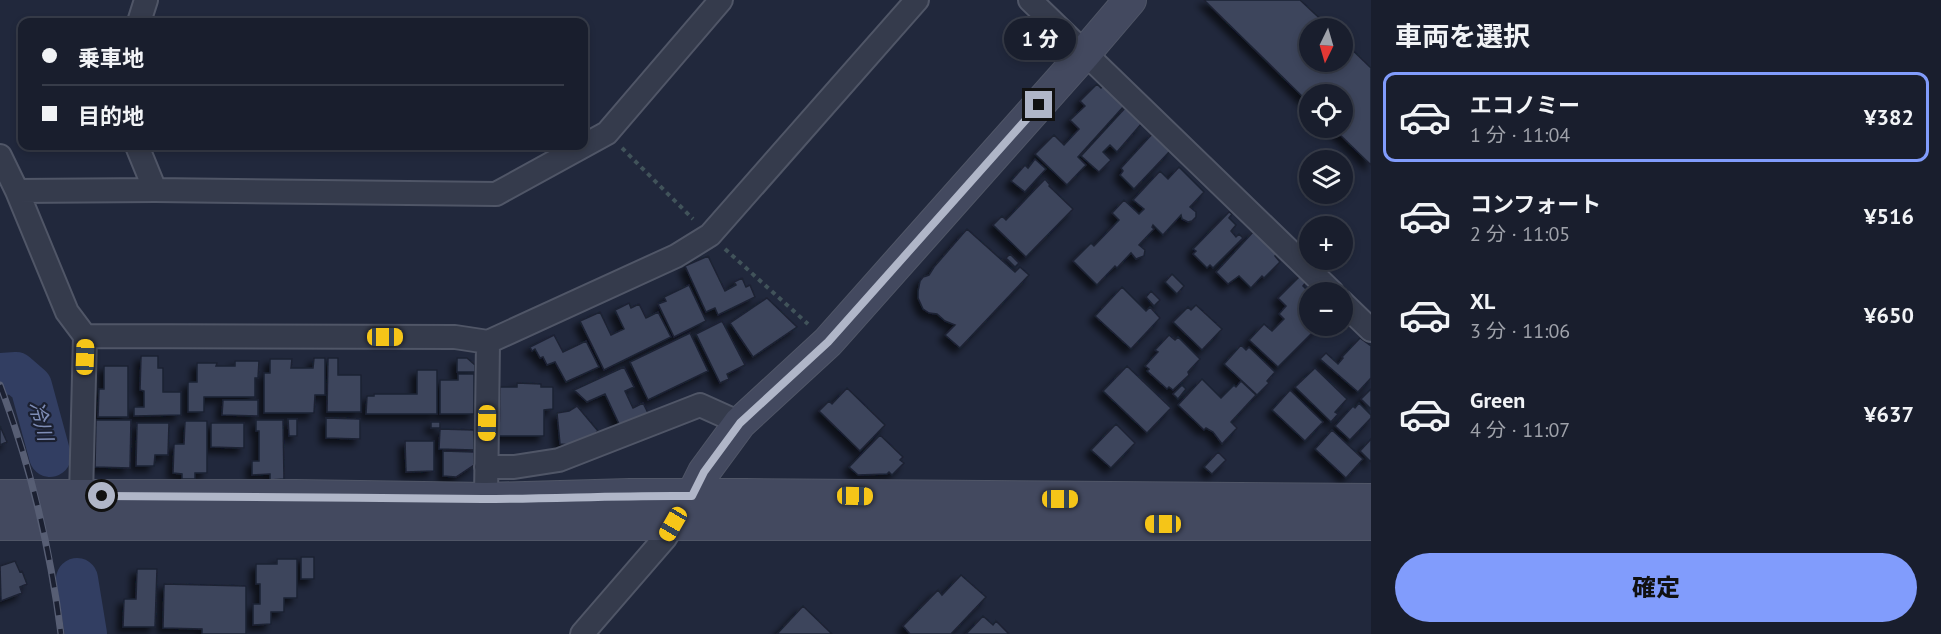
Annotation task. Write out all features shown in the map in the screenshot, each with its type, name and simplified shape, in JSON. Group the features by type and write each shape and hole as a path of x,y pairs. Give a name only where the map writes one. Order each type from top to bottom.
{"street":[{"path":"140,18 146,0"},
{"path":"588,143 607,133 721,0"},
{"path":"86,336 454,337 488,342 676,256 710,235 917,0"},
{"path":"1030,0 1322,282"},
{"path":"582,634 665,538 692,496 704,472 740,423 828,342 1130,0"},
{"path":"139,150 155,190"},
{"path":"17,191 155,190 496,194 576,150"},
{"path":"0,156 17,191 67,312 86,336 81,495"},
{"path":"1353,313 1371,330"},
{"path":"486,499 488,342"},
{"path":"486,467 514,467 559,460 700,405 740,423"},
{"path":"0,496 297,496 486,499 745,495 1371,500"},
{"path":"0,524 1371,524"}],"building":[{"path":"1204,0 1300,0 1319,18 1299,18 1299,72 1353,72 1353,51 1371,68 1371,165 1343,138 1353,138 1353,84 1299,84 1299,93"},
{"path":"1097,84 1101,88 1103,86 1124,106 1078,157 1086,165 1067,185 1035,154 1054,135 1064,145 1079,129 1070,120 1085,106 1080,101"},
{"path":"1126,107 1142,123 1117,152 1110,145 1103,152 1111,160 1099,172 1081,156"},
{"path":"1153,133 1171,150 1134,189 1120,175 1123,171 1121,168"},
{"path":"1035,159 1046,169 1025,192 1011,181 1025,165 1028,168"},
{"path":"1179,167 1204,192 1190,207 1196,212 1196,217 1188,222 1182,219 1181,215 1163,235 1153,225 1154,229 1139,245 1145,250 1144,256 1136,259 1131,253 1097,285 1073,261 1091,243 1094,246 1119,220 1112,213 1124,200 1139,214 1144,209 1133,200 1160,171 1168,179"},
{"path":"1045,179 1049,186 1073,209 1026,257 993,225 1002,216 1006,220"},
{"path":"1229,212 1232,214 1229,218 1236,225 1231,231 1236,237 1239,234 1243,238 1213,268 1210,265 1207,268 1193,254 1196,251 1193,249"},
{"path":"967,229 1015,272 1020,267 1029,275 960,348 945,335 955,325 923,309 918,298 918,291 923,277 929,275"},
{"path":"1254,231 1277,253 1275,256 1280,262 1251,288 1239,276 1228,284 1216,272"},
{"path":"1010,254 1019,263 1015,267 1006,258"},
{"path":"708,256 725,291 736,285 734,282 742,278 746,287 750,285 755,297 718,315 715,308 706,312 685,266"},
{"path":"1172,274 1184,286 1177,294 1165,282"},
{"path":"1301,275 1307,281 1299,282 1299,336 1309,336 1278,367 1249,340 1264,324 1272,331 1284,319 1279,314 1286,306 1278,298"},
{"path":"689,285 706,321 674,337 658,304 666,301 664,297"},
{"path":"1122,287 1146,311 1150,307 1160,318 1131,349 1095,316"},
{"path":"1151,291 1160,300 1154,306 1146,297"},
{"path":"767,298 797,327 753,357 730,323"},
{"path":"629,303 631,308 639,304 646,318 658,312 671,337 604,370 580,321 600,312 611,335 624,329 615,310"},
{"path":"1196,305 1222,329 1202,350 1173,322 1188,307 1191,310"},
{"path":"722,321 745,365 727,374 729,379 720,383 696,334"},
{"path":"690,333 708,371 648,400 630,362"},
{"path":"554,335 563,352 586,341 599,367 566,382 555,362 547,365 543,357 540,358 535,349 532,351 530,347"},
{"path":"1169,335 1175,340 1178,337 1200,359 1188,372 1189,375 1173,390 1169,387 1167,389 1147,371 1149,369 1145,366 1158,352 1155,350"},
{"path":"1360,338 1371,346 1371,378 1358,392 1320,359 1326,353 1338,364"},
{"path":"1241,345 1246,350 1249,347 1275,372 1267,381 1269,383 1257,395 1224,364"},
{"path":"141,356 158,356 158,368 163,368 163,392 181,392 181,415 134,416 134,407 144,407 144,391 140,390"},
{"path":"314,358 325,358 325,395 315,395 314,413 264,413 264,373 270,373 270,359 292,359 291,368 313,368"},
{"path":"328,358 338,358 338,375 361,375 361,412 327,412"},
{"path":"457,358 467,358 475,365 475,372 457,372"},
{"path":"235,361 259,361 258,378 255,378 255,397 204,397 204,412 188,412 188,382 197,382 197,363 235,366"},
{"path":"104,366 128,366 128,417 98,417 99,389 104,389"},
{"path":"1127,366 1171,408 1147,433 1103,391"},
{"path":"624,367 634,387 625,391 633,408 643,403 650,417 620,426 605,394 587,402 574,390"},
{"path":"1315,368 1347,399 1335,412 1338,414 1331,422 1295,387"},
{"path":"417,370 437,370 437,414 366,414 367,396 417,394"},
{"path":"458,374 474,374 474,414 440,414 440,380 458,380"},
{"path":"1202,379 1221,398 1241,381 1256,395 1231,422 1237,428 1222,444 1213,432 1206,428 1204,430 1178,405"},
{"path":"517,383 553,387 553,409 544,410 544,436 499,436 500,387 517,387"},
{"path":"1182,385 1186,389 1178,399 1173,394"},
{"path":"847,388 885,425 860,451 819,411 829,401 832,404"},
{"path":"1371,389 1371,409 1361,399"},
{"path":"1290,390 1323,422 1305,441 1272,410"},
{"path":"223,400 258,400 258,416 222,415"},
{"path":"1359,403 1371,415 1371,418 1350,440 1335,426 1353,406 1355,408"},
{"path":"577,406 598,431 585,441 571,445 560,444 557,413 569,411"},
{"path":"326,418 360,419 360,439 326,438"},
{"path":"288,419 297,419 297,436 289,436"},
{"path":"96,420 131,420 130,468 95,467"},
{"path":"256,420 283,420 284,479 270,480 270,474 252,475 252,461 259,461 259,431 256,431"},
{"path":"185,421 207,421 207,473 195,473 195,479 182,479 182,474 173,473 174,444 184,444"},
{"path":"431,422 440,422 440,428 431,428"},
{"path":"137,423 169,423 168,455 155,455 154,466 136,466"},
{"path":"211,423 244,423 244,448 211,447"},
{"path":"1116,424 1135,443 1111,468 1091,450"},
{"path":"0,426 7,442 0,445"},
{"path":"440,429 474,430 474,450 439,449"},
{"path":"1332,430 1363,459 1346,478 1315,449"},
{"path":"880,435 903,457 900,460 904,463 892,475 889,472 858,475 849,467"},
{"path":"1371,439 1371,462 1360,451"},
{"path":"405,441 434,441 434,471 406,472"},
{"path":"443,451 474,452 474,465 456,477 443,476"},
{"path":"1218,452 1226,460 1212,474 1204,467"},
{"path":"301,557 314,557 314,579 301,579"},
{"path":"277,559 297,559 297,598 284,598 284,612 271,612 271,624 253,625 253,604 260,604 260,584 256,584 256,564 277,564"},
{"path":"15,561 27,584 20,587 22,593 1,601 0,566"},
{"path":"137,569 157,569 155,627 123,627 124,599 136,599"},
{"path":"961,575 986,597 951,634 910,634 903,626 938,590 942,595"},
{"path":"164,584 246,586 246,634 202,634 202,629 163,628"},
{"path":"803,606 832,634 777,634"},
{"path":"983,616 993,625 996,621 1009,634 966,634"}],"waterway":[{"name":"冷川","path":"0,374 16,373 31,386 50,456"},
{"name":"冷川","path":"77,579 86,634"}],"railway":[{"path":"0,385 21,446 38,508 61,634"}],"route":[{"path":"102,496 486,499 630,495 692,496 704,472 740,423 828,342 1039,105"}]}
